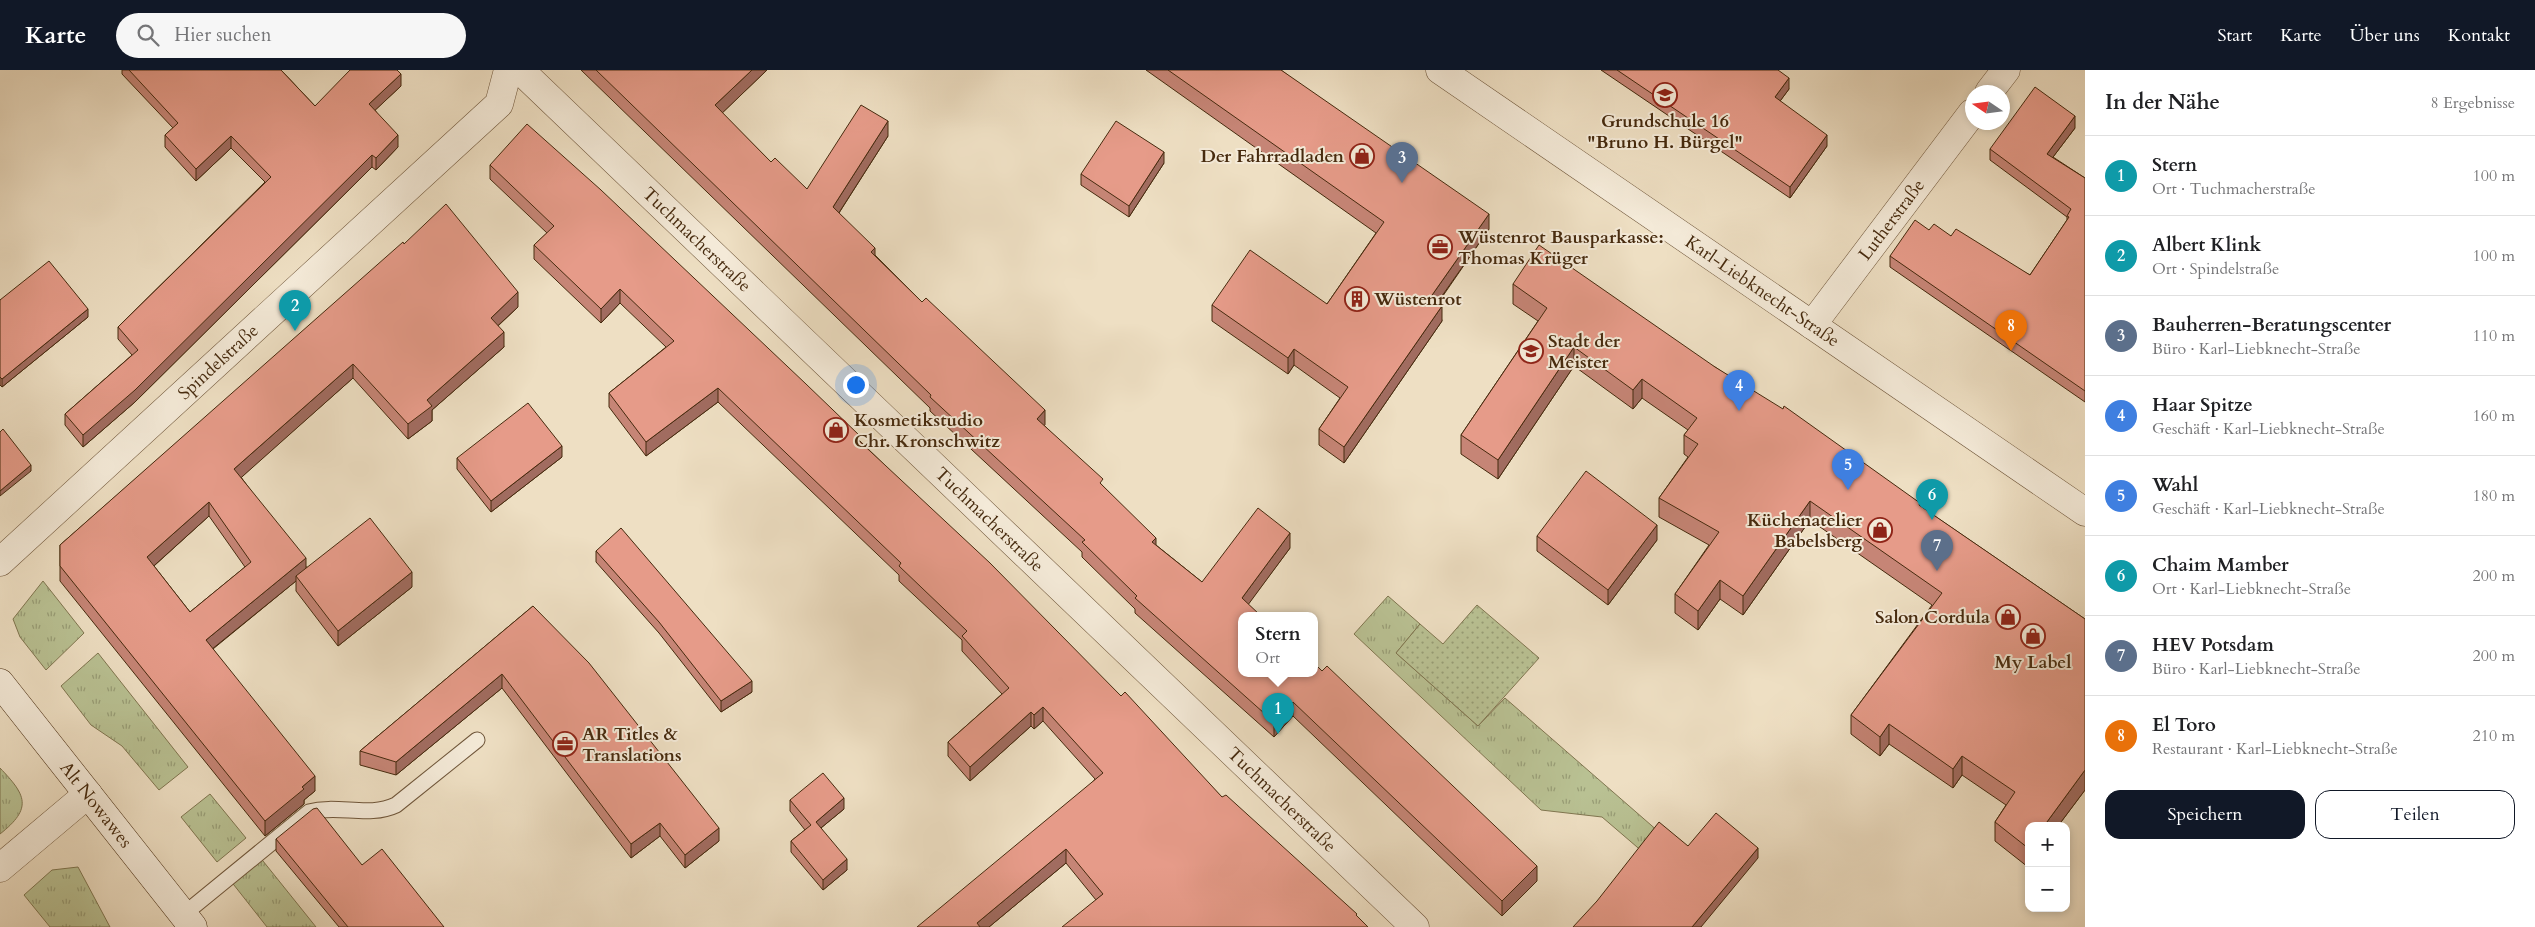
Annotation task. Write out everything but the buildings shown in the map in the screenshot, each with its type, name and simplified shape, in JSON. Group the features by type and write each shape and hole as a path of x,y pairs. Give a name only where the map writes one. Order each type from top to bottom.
{"street":[{"name":"Spindelstraße","path":"0,562 498,104 508,70"},
{"name":"Tuchmacherstraße","path":"520,70 1415,927"},
{"name":"Karl-Liebknecht-Straße","path":"1440,70 2085,512"},
{"path":"1994,85 2006,70"},
{"name":"Lutherstraße","path":"1812,325 1965,122"},
{"name":"Alt Nowawes","path":"0,683 188,921"},
{"path":"0,868 88,794"}],"lane":[{"path":"188,921 309,812 320,809 385,810 396,805 477,740"}],"green space":[{"path":"43,581 84,633 46,670 20,637 13,619"},
{"path":"1388,596 1420,624 1396,653 1478,726 1505,698 1659,832 1644,853 1602,817 1541,810 1354,634"},
{"path":"1477,605 1539,658 1478,726 1396,653 1420,624 1443,644"},
{"path":"98,653 188,767 159,790 122,746 91,725 61,686"},
{"path":"0,768 16,786 22,801 18,817 0,834"},
{"path":"210,794 246,838 217,862 181,817"},
{"path":"259,856 316,927 267,927 230,880"},
{"path":"78,867 110,927 50,927 24,895 52,870"}],"place":[{"name":"Grundschule 16 \"Bruno H. Bürgel\"","path":"1665,95"},
{"name":"Der Fahrradladen","path":"1362,156"},
{"name":"Bauherren-Beratungscenter","path":"1402,183"},
{"name":"Wüstenrot Bausparkasse: Thomas Krüger","path":"1440,247"},
{"name":"Wüstenrot","path":"1357,299"},
{"name":"Albert Klink","path":"295,331"},
{"name":"Stadt der Meister","path":"1531,351"},
{"name":"El Toro","path":"2011,351"},
{"name":"Haar Spitze","path":"1739,411"},
{"name":"Kosmetikstudio Chr. Kronschwitz","path":"836,430"},
{"name":"Wahl","path":"1848,490"},
{"name":"Chaim Mamber","path":"1932,520"},
{"name":"Küchenatelier Babelsberg","path":"1880,530"},
{"name":"HEV Potsdam","path":"1937,571"},
{"name":"Salon Cordula","path":"2008,617"},
{"name":"My Label","path":"2033,636"},
{"name":"Stern","path":"1278,734"},
{"name":"AR Titles & Translations","path":"565,744"}]}
